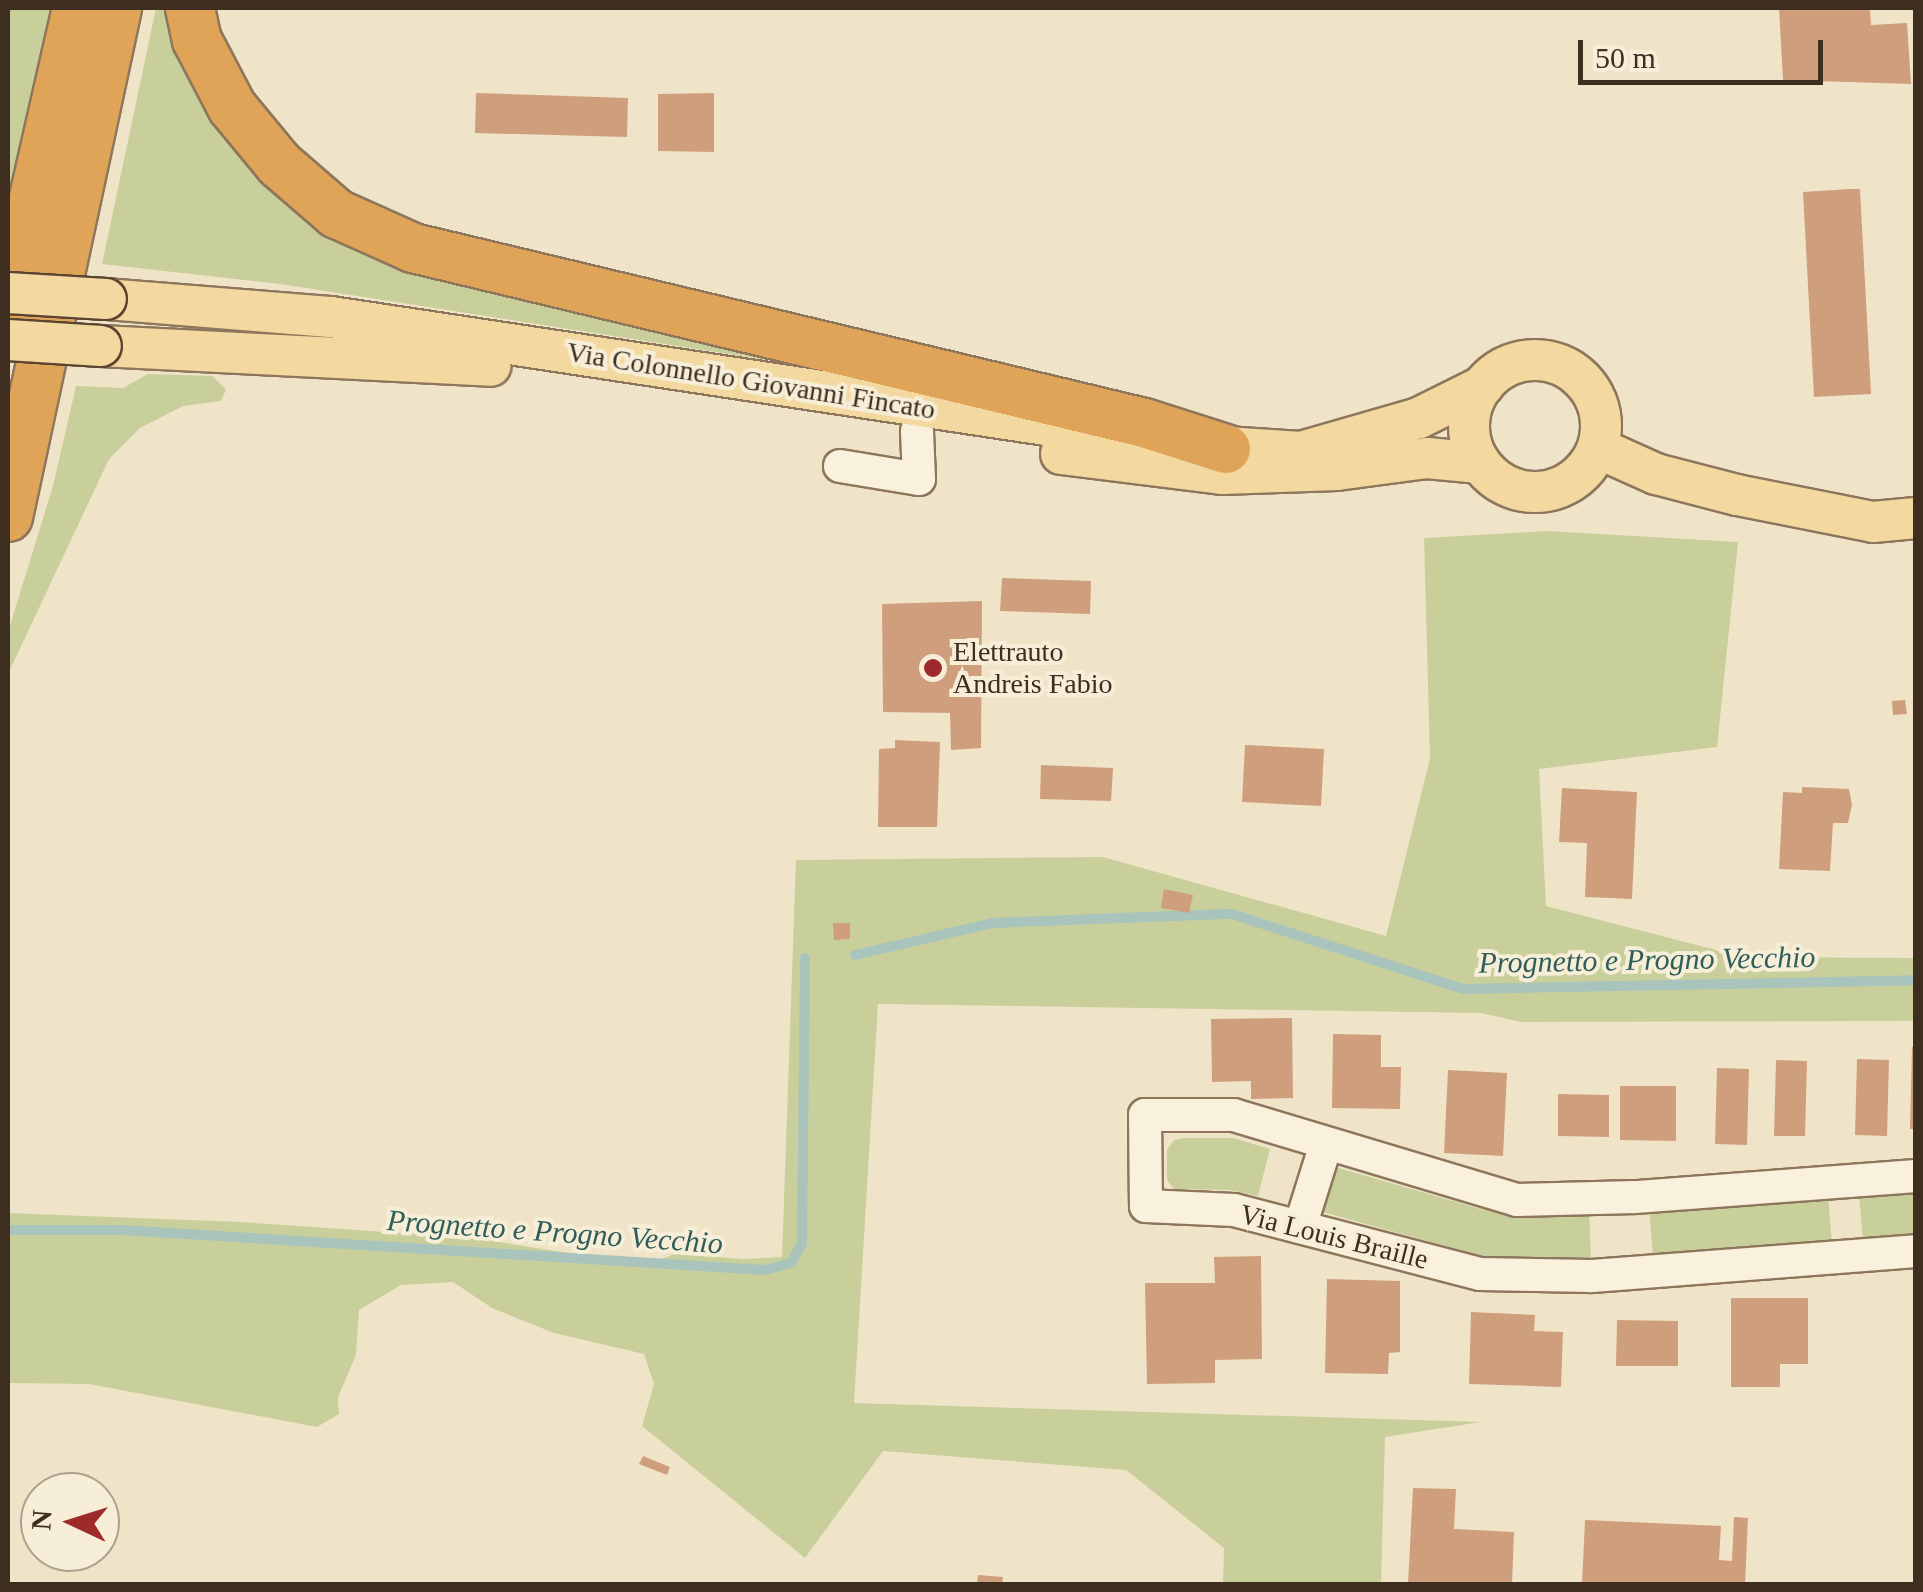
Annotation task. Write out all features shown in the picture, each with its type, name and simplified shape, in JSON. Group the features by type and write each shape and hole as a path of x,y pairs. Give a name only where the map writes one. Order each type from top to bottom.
{"highway":[{"path":"8,312 77,8"},
{"path":"8,518 117,8"},
{"path":"190,8 197,40 232,108 279,164 338,214 412,248 1144,424 1226,449"}],"main road":[{"name":"Via Colonnello Giovanni Fincato","path":"8,293 331,317 1226,449 1301,452 1419,418 1483,386 1515,363 1542,360 1566,367 1589,388 1599,408 1598,448 1575,480 1547,492 1518,491 1503,485 1480,463 1427,458 1337,470 1222,474 1127,465 476,364 8,340"},
{"path":"1480,463 1469,425 1483,386"},
{"path":"1598,448 1656,474 1737,494 1873,522 1916,518"}],"street":[{"path":"840,466 919,479 918,432"},
{"name":"Via Louis Braille","path":"1916,1176 1635,1197 1517,1200 1234,1116 1145,1115 1146,1206 1234,1210 1480,1274 1525,1278 1916,1251"},
{"path":"1300,1227 1326,1144"}],"green space":[{"path":"8,8 58,8 8,213"},
{"path":"156,8 179,8 327,215 845,372 280,284 102,264"},
{"path":"148,374 213,376 226,390 221,401 183,406 140,428 109,459 8,674 8,632 53,486 76,386 123,388"},
{"path":"1547,531 1738,542 1717,747 1539,769 1546,906 1743,957 1915,958 1915,1021 1521,1022 1481,1013 878,1004 854,1403 1481,1422 1385,1437 1381,1584 1223,1584 1224,1548 1126,1470 883,1451 805,1558 642,1426 654,1384 644,1354 554,1333 492,1308 453,1282 401,1285 359,1310 356,1355 338,1397 339,1414 317,1427 89,1384 8,1383 8,1213 240,1222 474,1238 624,1262 657,1261 674,1254 745,1259 782,1257 796,860 1103,857 1386,936 1430,758 1424,538"},
{"path":"1233,1138 1270,1149 1258,1196 1230,1190 1174,1189 1167,1180 1167,1150 1174,1140"},
{"path":"1332,1166 1484,1210 1589,1212 1591,1258 1482,1256 1315,1210"},
{"path":"1915,1189 1915,1238 1863,1243 1859,1194"},
{"path":"1828,1196 1832,1244 1653,1255 1649,1209"}],"building":[{"path":"1779,8 1870,8 1871,25 1907,23 1911,84 1783,80"},
{"path":"476,93 628,98 627,137 475,133"},
{"path":"714,93 714,152 658,151 658,94"},
{"path":"1860,189 1871,394 1814,397 1803,192"},
{"path":"1002,578 1091,581 1090,614 1000,611"},
{"name":"Elettrauto Andreis Fabio","path":"982,601 981,748 951,750 950,713 883,712 882,604"},
{"path":"1905,700 1907,714 1893,715 1892,701"},
{"path":"895,740 940,742 937,827 878,827 879,749 895,748"},
{"path":"1245,745 1324,749 1321,806 1242,802"},
{"path":"1041,765 1113,768 1111,801 1040,799"},
{"path":"1802,787 1849,789 1852,805 1848,823 1833,823 1830,871 1779,869 1783,792 1802,793"},
{"path":"1562,788 1637,792 1632,899 1585,897 1587,843 1559,842"},
{"path":"1164,889 1193,895 1189,913 1161,908"},
{"path":"833,923 850,923 850,939 834,940"},
{"path":"1292,1018 1293,1098 1251,1099 1251,1081 1212,1082 1211,1019"},
{"path":"1333,1034 1381,1035 1381,1067 1401,1067 1400,1109 1332,1108"},
{"path":"1912,1047 1916,1047 1916,1129 1910,1129"},
{"path":"1857,1059 1889,1060 1887,1136 1855,1135"},
{"path":"1776,1060 1807,1061 1805,1136 1774,1136"},
{"path":"1717,1068 1749,1069 1747,1145 1715,1144"},
{"path":"1448,1070 1507,1073 1503,1156 1444,1153"},
{"path":"1620,1086 1676,1086 1676,1141 1620,1140"},
{"path":"1558,1094 1609,1095 1609,1137 1558,1136"},
{"path":"1261,1256 1262,1359 1215,1360 1215,1383 1147,1384 1145,1283 1215,1283 1214,1257"},
{"path":"1327,1279 1400,1281 1400,1352 1389,1353 1388,1374 1325,1373"},
{"path":"1731,1298 1808,1298 1808,1364 1780,1364 1780,1387 1731,1387"},
{"path":"1471,1312 1535,1315 1534,1331 1563,1332 1561,1387 1469,1384"},
{"path":"1617,1320 1678,1321 1678,1366 1616,1366"},
{"path":"643,1456 670,1467 667,1475 639,1464"},
{"path":"1413,1488 1456,1489 1454,1529 1514,1532 1512,1584 1408,1584"},
{"path":"1734,1517 1748,1518 1745,1584 1582,1584 1585,1520 1721,1526 1719,1560 1732,1561"},
{"path":"978,1575 1003,1577 1002,1584 977,1584"}],"waterway":[{"name":"Prognetto e Progno Vecchio","path":"855,955 993,923 1232,914 1463,989 1916,980"},
{"name":"Prognetto e Progno Vecchio","path":"8,1230 122,1230 765,1270 791,1263 802,1243 805,958"}],"place":[{"name":"Elettrauto Andreis Fabio","path":"933,668"}]}
